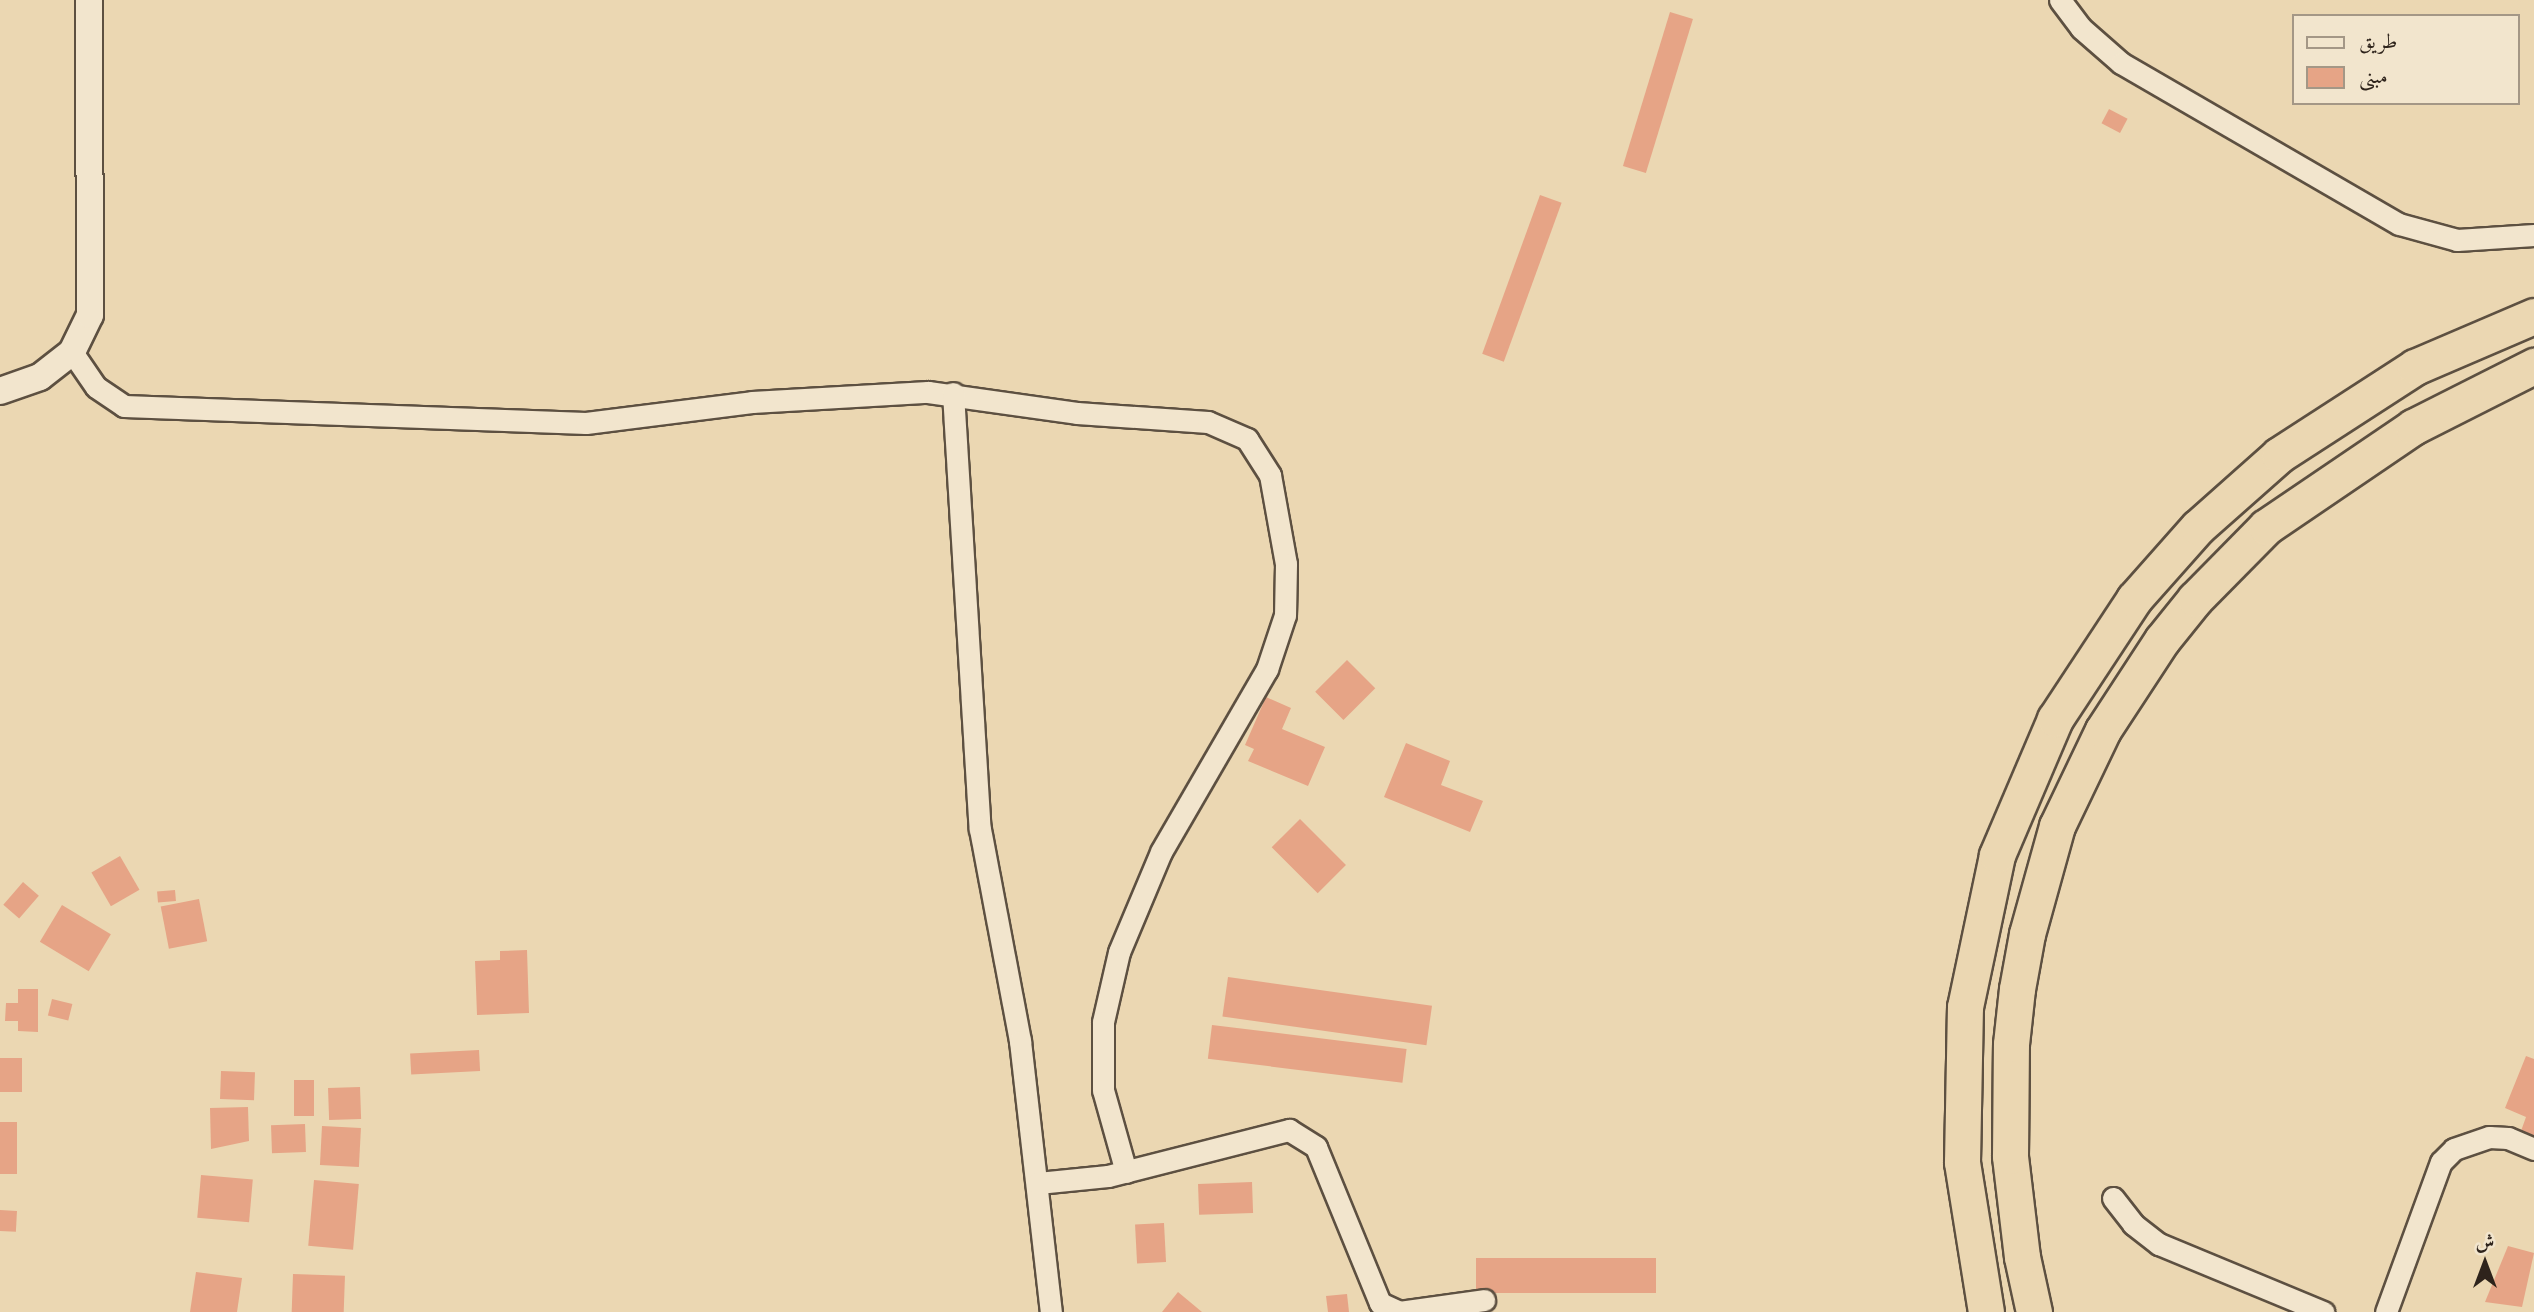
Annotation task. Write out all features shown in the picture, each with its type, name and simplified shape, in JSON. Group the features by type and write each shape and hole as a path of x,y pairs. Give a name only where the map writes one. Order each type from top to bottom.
{"highway":[{"path":"1986,1312 1962,1162 1965,1007 1997,855 2055,719 2134,599 2198,527 2258,472 2322,423 2415,366 2534,316"},
{"path":"2034,1312 2020,1244 2010,1156 2011,1044 2017,989 2030,920 2057,826 2103,730 2170,630 2266,527 2413,428 2534,366"}],"street":[{"path":"0,391 40,377 72,352 90,314 89,0"},
{"path":"2060,0 2081,29 2121,62 2399,224 2456,240 2534,234"},
{"path":"72,352 96,387 124,406 290,410 413,420 586,423 780,399 901,391 953,393 1077,413 1222,425 1257,450 1270,475 1287,588 1279,640 1161,852 1129,921 1109,987 1103,1022 1103,1090 1126,1172"},
{"path":"953,393 980,830 1020,1041 1051,1312"},
{"path":"1038,1183 1126,1172 1279,1130 1300,1133 1316,1147 1380,1303 1399,1312 1484,1300"},
{"path":"2386,1312 2441,1162 2454,1149 2489,1137 2508,1138 2534,1149"},
{"path":"2113,1198 2133,1224 2166,1248 2322,1312"}],"building":[{"path":"1670,12 1693,19 1646,173 1623,166"},
{"path":"2109,109 2128,119 2120,133 2101,123"},
{"path":"1540,195 1562,203 1504,362 1482,354"},
{"path":"1347,660 1375,688 1343,720 1315,692"},
{"path":"1266,697 1291,708 1282,729 1325,747 1308,786 1248,761 1254,749 1245,745"},
{"path":"1406,743 1450,761 1441,785 1483,801 1470,832 1384,797"},
{"path":"1300,819 1346,865 1318,893 1272,847"},
{"path":"120,856 140,890 111,906 91,872"},
{"path":"23,882 39,896 19,918 3,905"},
{"path":"175,890 176,901 158,903 157,892"},
{"path":"199,899 207,941 169,949 161,906"},
{"path":"62,905 111,934 89,971 40,942"},
{"path":"527,950 529,1013 477,1015 475,961 500,960 500,951"},
{"path":"1228,977 1432,1006 1426,1045 1222,1017"},
{"path":"18,989 38,989 38,1032 18,1031 18,1021 5,1021 6,1003 18,1003"},
{"path":"52,999 72,1004 68,1021 48,1015"},
{"path":"1212,1025 1407,1049 1402,1083 1208,1059"},
{"path":"479,1050 480,1071 411,1075 410,1054"},
{"path":"2526,1056 2534,1059 2534,1137 2521,1131 2526,1117 2505,1108"},
{"path":"0,1058 22,1058 22,1092 0,1092"},
{"path":"221,1071 255,1072 254,1100 220,1099"},
{"path":"294,1080 314,1080 314,1116 294,1116"},
{"path":"360,1087 361,1119 329,1120 328,1088"},
{"path":"248,1107 249,1141 211,1149 210,1108"},
{"path":"0,1122 17,1122 17,1174 0,1174"},
{"path":"305,1124 306,1152 272,1153 271,1125"},
{"path":"322,1126 361,1128 359,1167 320,1165"},
{"path":"201,1175 253,1180 249,1222 197,1218"},
{"path":"314,1180 359,1184 353,1250 308,1246"},
{"path":"1252,1182 1253,1213 1199,1215 1198,1184"},
{"path":"0,1210 17,1211 16,1232 0,1231"},
{"path":"1164,1223 1166,1262 1137,1263 1135,1225"},
{"path":"2508,1246 2534,1253 2522,1307 2485,1302"},
{"path":"1476,1258 1656,1258 1656,1293 1476,1293"},
{"path":"196,1272 242,1278 237,1312 190,1312"},
{"path":"293,1274 345,1276 344,1312 292,1312"},
{"path":"1178,1292 1202,1312 1162,1312"},
{"path":"1347,1294 1349,1312 1328,1312 1326,1296"}]}
